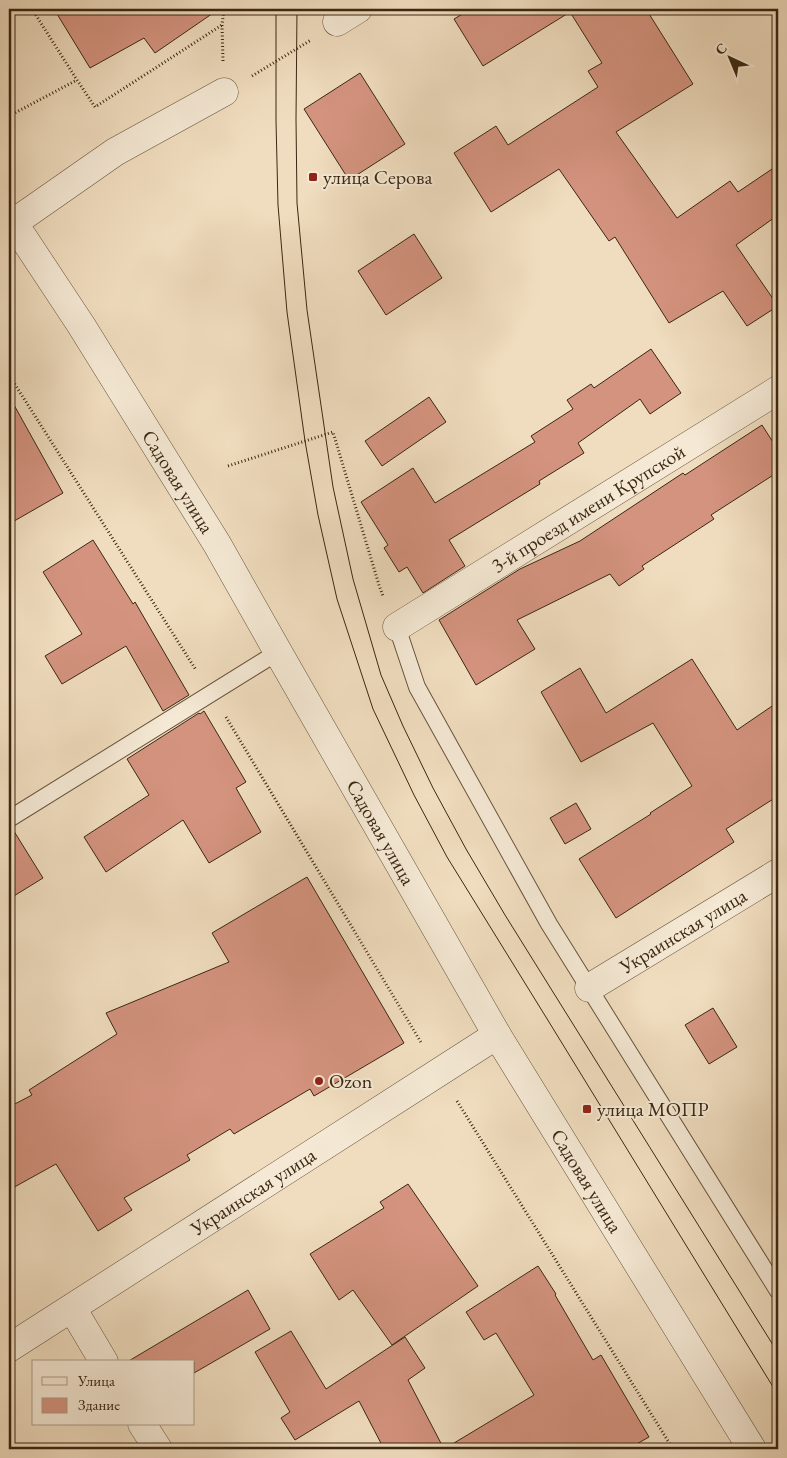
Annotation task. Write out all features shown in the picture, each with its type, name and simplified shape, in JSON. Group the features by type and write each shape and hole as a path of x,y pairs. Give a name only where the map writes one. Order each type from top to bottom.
{"street":[{"path":"10,222 115,152 224,92"},
{"name":"Садовая улица","path":"10,222 81,326 217,544 497,1035 752,1449"},
{"name":"3-й проезд имени Крупской","path":"397,627 778,390"},
{"name":"Украинская улица","path":"588,988 778,872"},
{"name":"Украинская улица","path":"9,1348 497,1035"},
{"path":"72,1308 103,1360"},
{"path":"143,1426 158,1449"}],"lane":[{"path":"397,627 417,687 549,924 778,1291"},
{"path":"9,819 278,652"}],"path":[{"path":"32,9 95,107 222,25"},
{"path":"224,9 222,25 224,92 290,54 348,15"},
{"path":"9,116 77,80"},
{"path":"9,375 212,693 439,1071 673,1449"},
{"path":"228,466 333,432 379,585 397,627"}],"building":[{"path":"54,9 219,9 155,53 144,38 90,68"},
{"path":"471,9 646,9 693,84 616,132 677,218 730,181 738,192 778,165 778,215 736,245 778,306 747,326 723,291 669,323 615,237 609,241 559,169 491,212 454,153 496,126 508,145 598,87 588,71 602,63 570,12 483,66 454,19"},
{"path":"360,73 405,144 349,180 304,109"},
{"path":"414,234 442,278 386,315 358,271"},
{"path":"651,349 681,393 650,414 640,399 578,443 584,453 539,481 540,484 449,540 465,566 423,593 407,567 399,572 384,548 388,545 361,502 413,468 435,503 535,442 531,436 573,409 567,400 591,384 594,388"},
{"path":"9,396 63,493 9,524"},
{"path":"429,397 446,422 382,466 365,441"},
{"path":"762,425 778,450 778,472 711,515 714,519 642,566 644,569 619,586 610,574 517,620 535,649 476,685 439,620 520,569 580,541 683,473 685,475"},
{"path":"93,540 133,604 135,602 189,695 163,711 126,646 62,684 45,656 82,634 43,572"},
{"path":"692,659 737,730 778,702 778,796 726,829 734,842 616,918 579,859 692,786 653,723 581,762 541,692 580,668 606,713"},
{"path":"204,711 246,782 236,788 261,832 209,863 183,820 106,872 84,837 149,795 127,759"},
{"path":"576,803 591,829 565,844 550,818"},
{"path":"12,828 43,878 9,899 9,829"},
{"path":"307,877 404,1043 314,1096 310,1089 234,1134 230,1129 187,1155 190,1160 124,1198 132,1210 98,1231 56,1164 9,1190 9,1107 32,1095 29,1090 117,1034 106,1013 229,962 212,933"},
{"path":"713,1008 737,1047 709,1064 685,1025"},
{"path":"408,1184 478,1286 392,1345 353,1290 339,1300 310,1254 384,1208 380,1202"},
{"path":"538,1266 593,1360 601,1355 649,1437 628,1449 444,1449 534,1395 496,1333 484,1340 466,1312"},
{"path":"248,1290 270,1329 195,1372 195,1360 130,1360"},
{"path":"291,1331 326,1389 405,1337 425,1368 408,1380 444,1449 384,1449 359,1401 295,1440 281,1418 290,1412 255,1352"}],"tram line":[{"path":"276,9 278,205 287,312 305,441 318,515 337,599 373,709 414,795 447,857 778,1395"},
{"path":"297,9 297,203 307,310 333,487 353,579 381,675 433,788 466,849 505,915 778,1353"}],"place":[{"name":"улица Серова","path":"313,177"},
{"name":"Ozon","path":"319,1081"},
{"name":"улица МОПР","path":"587,1109"}]}
